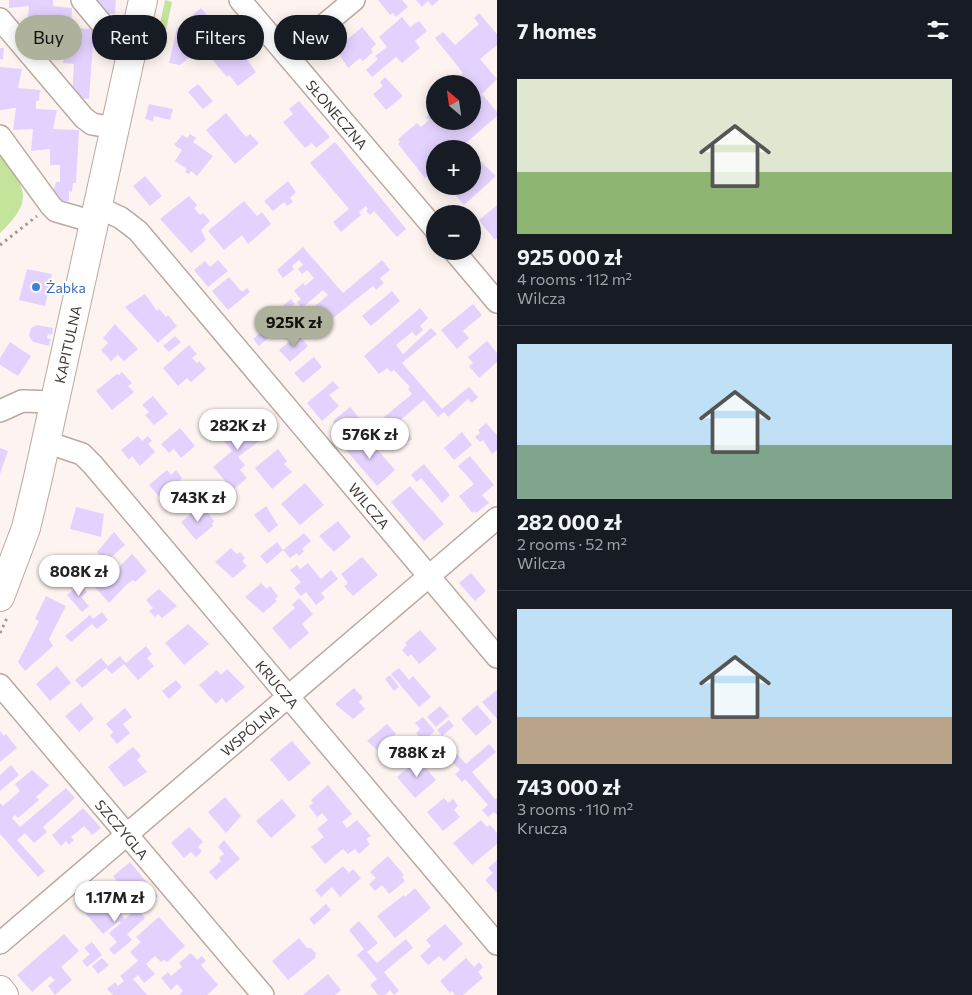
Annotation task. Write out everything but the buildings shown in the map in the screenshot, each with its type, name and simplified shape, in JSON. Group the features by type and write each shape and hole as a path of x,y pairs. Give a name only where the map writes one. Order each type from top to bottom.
{"street":[{"path":"82,0 94,15"},
{"name":"KAPITULNA","path":"140,15 143,0"},
{"name":"SŁONECZNA","path":"240,0 274,39"},
{"path":"336,15 354,0"},
{"path":"0,19 84,118 92,124 115,128"},
{"name":"KAPITULNA","path":"0,597 26,528 130,60"},
{"name":"SŁONECZNA","path":"292,60 426,218"},
{"path":"0,136 51,206"},
{"name":"WILCZA","path":"51,206 56,211 121,218 138,231 497,657"},
{"path":"462,260 497,302"},
{"path":"0,411 22,401 55,402"},
{"name":"KRUCZA","path":"46,442 82,454 93,464 497,944"},
{"name":"WSPÓLNA","path":"0,943 497,518"},
{"name":"SZCZYGLA","path":"0,685 263,995"},
{"path":"0,990 4,995"}],"path":[{"path":"0,245 51,206"}],"green space":[{"path":"165,0 172,2 167,26 167,15 162,15"},
{"path":"0,154 16,176 23,194 19,211 0,233"}],"place":[{"name":"Żabka","path":"36,287"}]}
